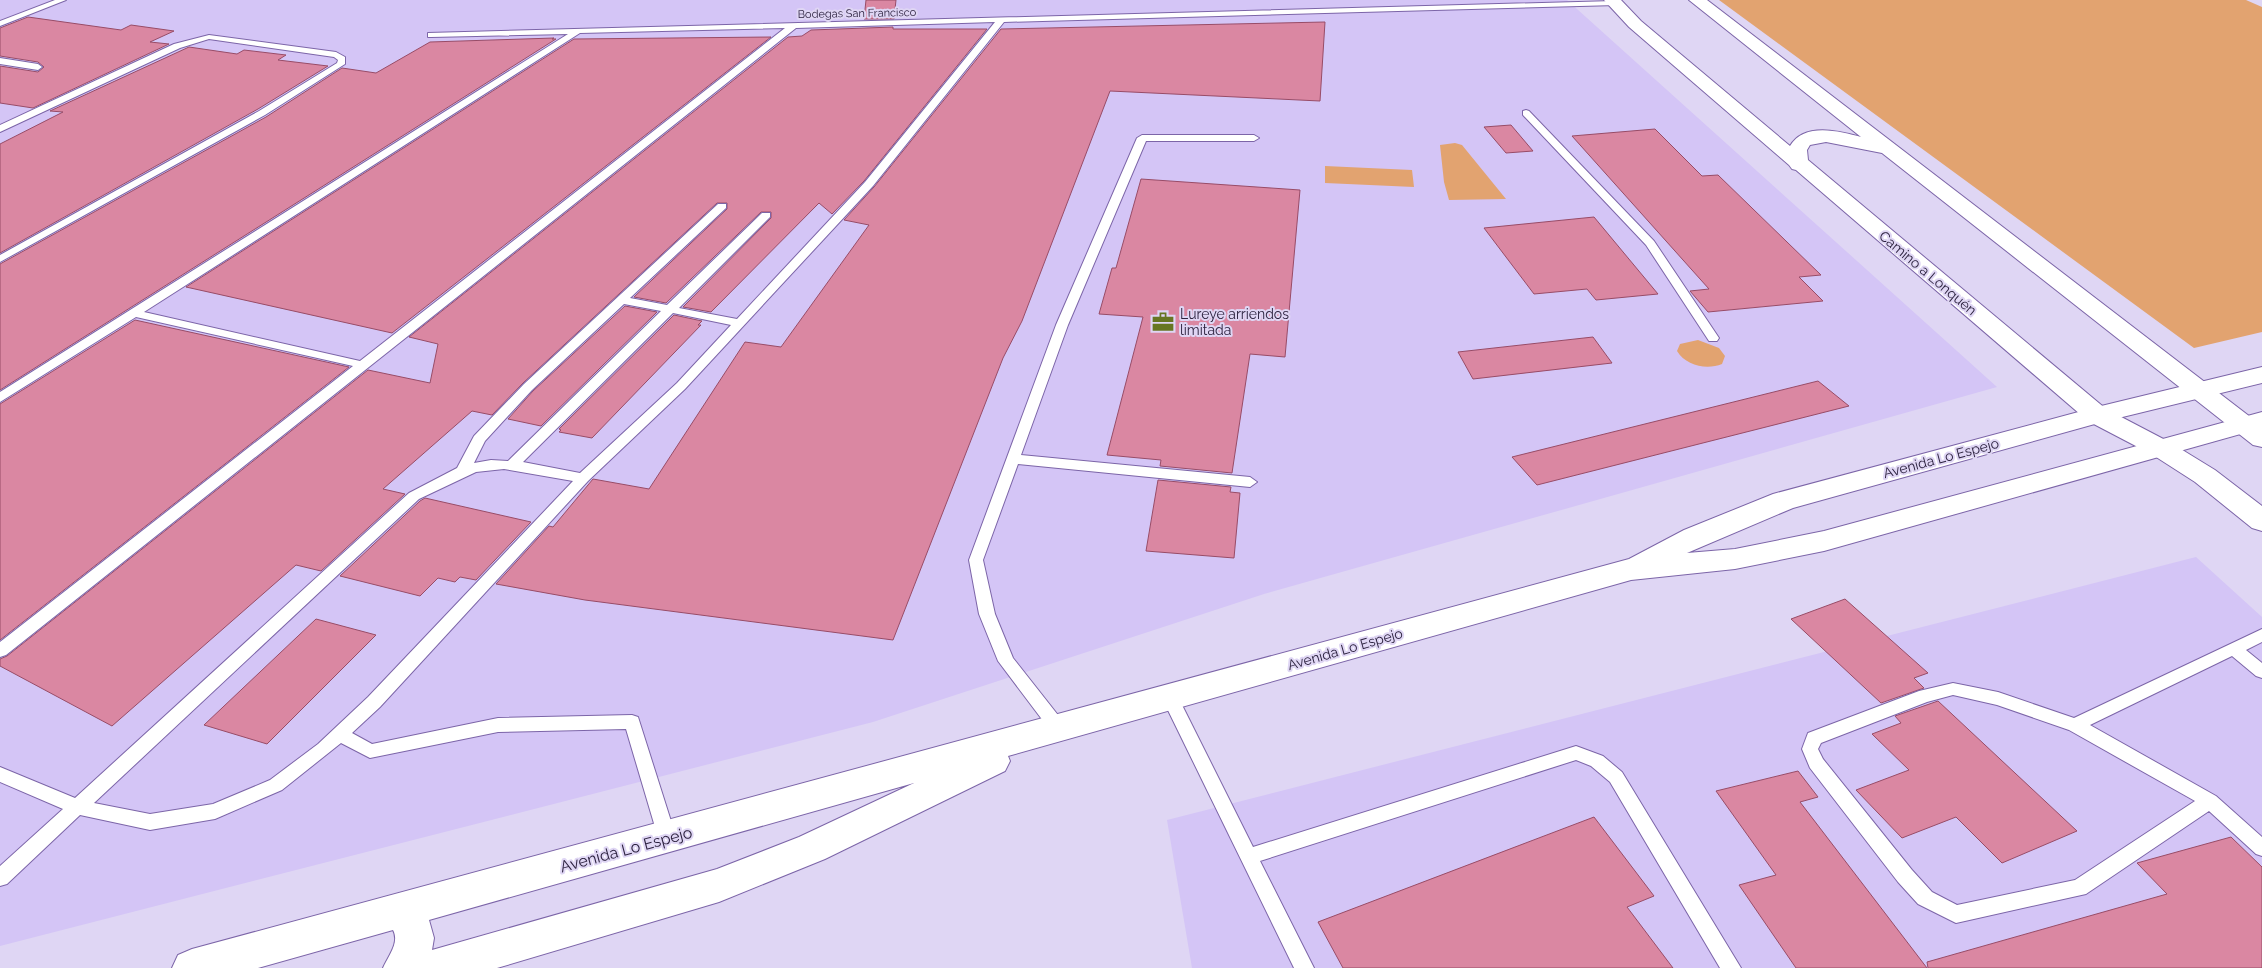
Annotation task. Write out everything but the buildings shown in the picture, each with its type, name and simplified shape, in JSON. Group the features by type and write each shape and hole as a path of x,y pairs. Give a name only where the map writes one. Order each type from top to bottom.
{"main road":[{"path":"1697,0 2199,389 2258,431"},
{"name":"Camino a Lonquén","path":"1613,1 1640,28 1799,165 2097,415 2162,449 2205,476 2262,521"},
{"path":"1799,165 1797,158 1799,147 1805,140 1816,136 1846,139 1896,154"},
{"name":"Avenida Lo Espejo","path":"192,968 667,838 1631,569 1694,537 1783,500 2097,415 2262,375"},
{"name":"Avenida Lo Espejo","path":"1631,569 1684,565 1781,551 2162,449 2258,431"},
{"name":"Avenida Lo Espejo","path":"434,968 678,898 767,867 812,848 1059,729"},
{"path":"400,911 409,918 414,927 415,939 412,953 403,968"}],"lane":[{"path":"0,24 62,0"},
{"name":"Bodegas San Francisco","path":"431,35 1613,1"},
{"path":"0,774 78,807 150,822 215,811 276,785 324,749 381,695 583,478 681,386 740,323 869,184 1001,20"},
{"path":"0,651 794,25"},
{"path":"0,398 578,31"},
{"path":"0,129 177,46 209,37 336,55 342,59 341,64 262,113 0,259"},
{"path":"0,60 38,67"},
{"path":"1526,113 1650,242 1712,338"},
{"path":"1059,729 1006,661 986,614 976,560 1062,325 1142,138 1254,138"},
{"path":"463,471 479,439 528,387 722,206"},
{"path":"511,466 766,215"},
{"path":"621,300 740,323"},
{"path":"134,313 363,364"},
{"path":"1012,459 1250,482"},
{"path":"0,878 414,496 463,471 498,464 583,478"},
{"path":"2075,725 2262,635"},
{"path":"2234,648 2262,672"},
{"path":"2210,801 2079,888 1956,914 1925,898 1905,876 1816,763 1810,749 1814,738 1925,696 1953,689 1998,699 2075,725 2210,801 2262,848"},
{"path":"1170,698 1304,968"},
{"path":"340,734 370,751 498,726 632,722 667,838"},
{"path":"1248,858 1576,753 1597,761 1616,777 1731,968"}],"shaded area":[{"path":"0,0 1567,0 1997,387 1264,594 873,722 0,946"},
{"path":"1719,0 2246,0 2262,7 2262,332 2194,348"},
{"path":"1455,143 1462,145 1506,199 1449,200 1444,182 1440,145"},
{"path":"1325,166 1412,170 1414,187 1325,183"},
{"path":"1698,340 1719,348 1725,356 1722,364 1710,367 1697,365 1686,360 1677,351 1680,344"},
{"path":"2196,557 2262,617 2262,968 1192,968 1167,820"}],"place":[{"name":"Lureye arriendos limitada","path":"1163,322"}]}
